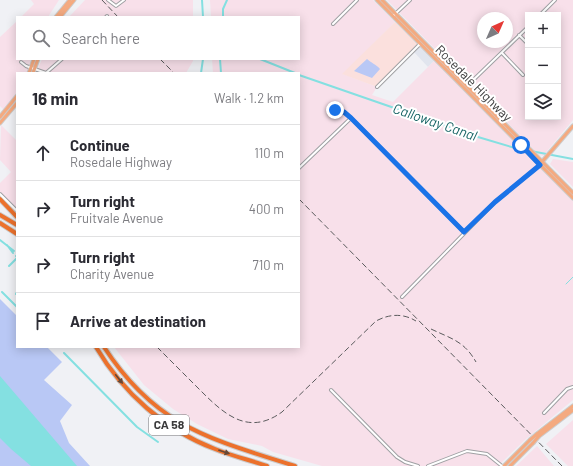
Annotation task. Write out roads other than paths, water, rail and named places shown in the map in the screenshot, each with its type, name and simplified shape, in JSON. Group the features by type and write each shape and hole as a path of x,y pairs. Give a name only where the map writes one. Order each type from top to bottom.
{"highway":[{"path":"0,199 16,216"},
{"path":"0,215 16,224"},
{"path":"0,224 16,233"},
{"name":"CA 58","path":"97,348 111,370 128,391 163,421 186,436 214,449 267,466"},
{"name":"CA 58","path":"105,348 121,371 137,389 156,407 183,425 225,445 295,466"}],"main road":[{"path":"57,16 70,0"},
{"path":"61,16 74,0"},
{"name":"Rosedale Highway","path":"377,0 439,57 529,154 541,163 573,193"},
{"name":"Rosedale Highway","path":"382,0 407,31 447,71 486,105 527,146 573,198"},
{"path":"407,31 410,31 424,43"},
{"path":"420,44 424,45 439,57"},
{"path":"33,70 34,60"},
{"path":"33,70 38,60"},
{"path":"0,117 16,97"},
{"path":"12,110 12,107 16,101"},
{"path":"0,123 16,104"},
{"path":"541,163 548,157 573,126"},
{"path":"510,466 538,435 573,406"},
{"path":"538,435 573,410"},
{"path":"503,466 531,442"}],"street":[{"path":"108,0 116,6 124,0"},
{"path":"333,24 357,0"},
{"path":"394,15 410,0"},
{"path":"543,12 555,0"},
{"path":"467,88 525,30"},
{"path":"519,35 525,41"},
{"path":"377,87 420,44"},
{"path":"502,53 523,75"},
{"path":"21,62 33,70 48,72 61,60"},
{"path":"335,110 344,112 351,118 464,232"},
{"path":"300,167 351,118"},
{"path":"402,297 495,202 541,163"},
{"path":"0,194 16,210"},
{"path":"544,413 567,389 573,387"},
{"path":"331,390 397,456 405,462 418,466"},
{"path":"428,466 454,454 467,451 487,454 503,466"}],"waterway":[{"path":"202,0 203,16"},
{"name":"Calloway Canal","path":"223,16 223,9 227,0"},
{"path":"201,72 203,60"},
{"path":"220,60 221,72"},
{"name":"Calloway Canal","path":"262,60 292,72"},
{"name":"Calloway Canal","path":"300,75 478,137 515,148 573,159"},
{"path":"0,240 14,251"},
{"path":"7,245 13,253"},
{"path":"9,266 16,259"},
{"path":"566,284 573,277"},
{"path":"2,292 16,306"},
{"path":"64,353 137,427 158,442"}],"railway":[{"path":"102,0 117,16"},
{"path":"161,60 173,72"},
{"path":"300,200 562,466"},
{"path":"158,348 205,395 225,412 246,422 257,422 269,419 282,412 376,321 396,315 411,318 416,321"},
{"path":"431,329 457,341 467,349 476,362"}]}
